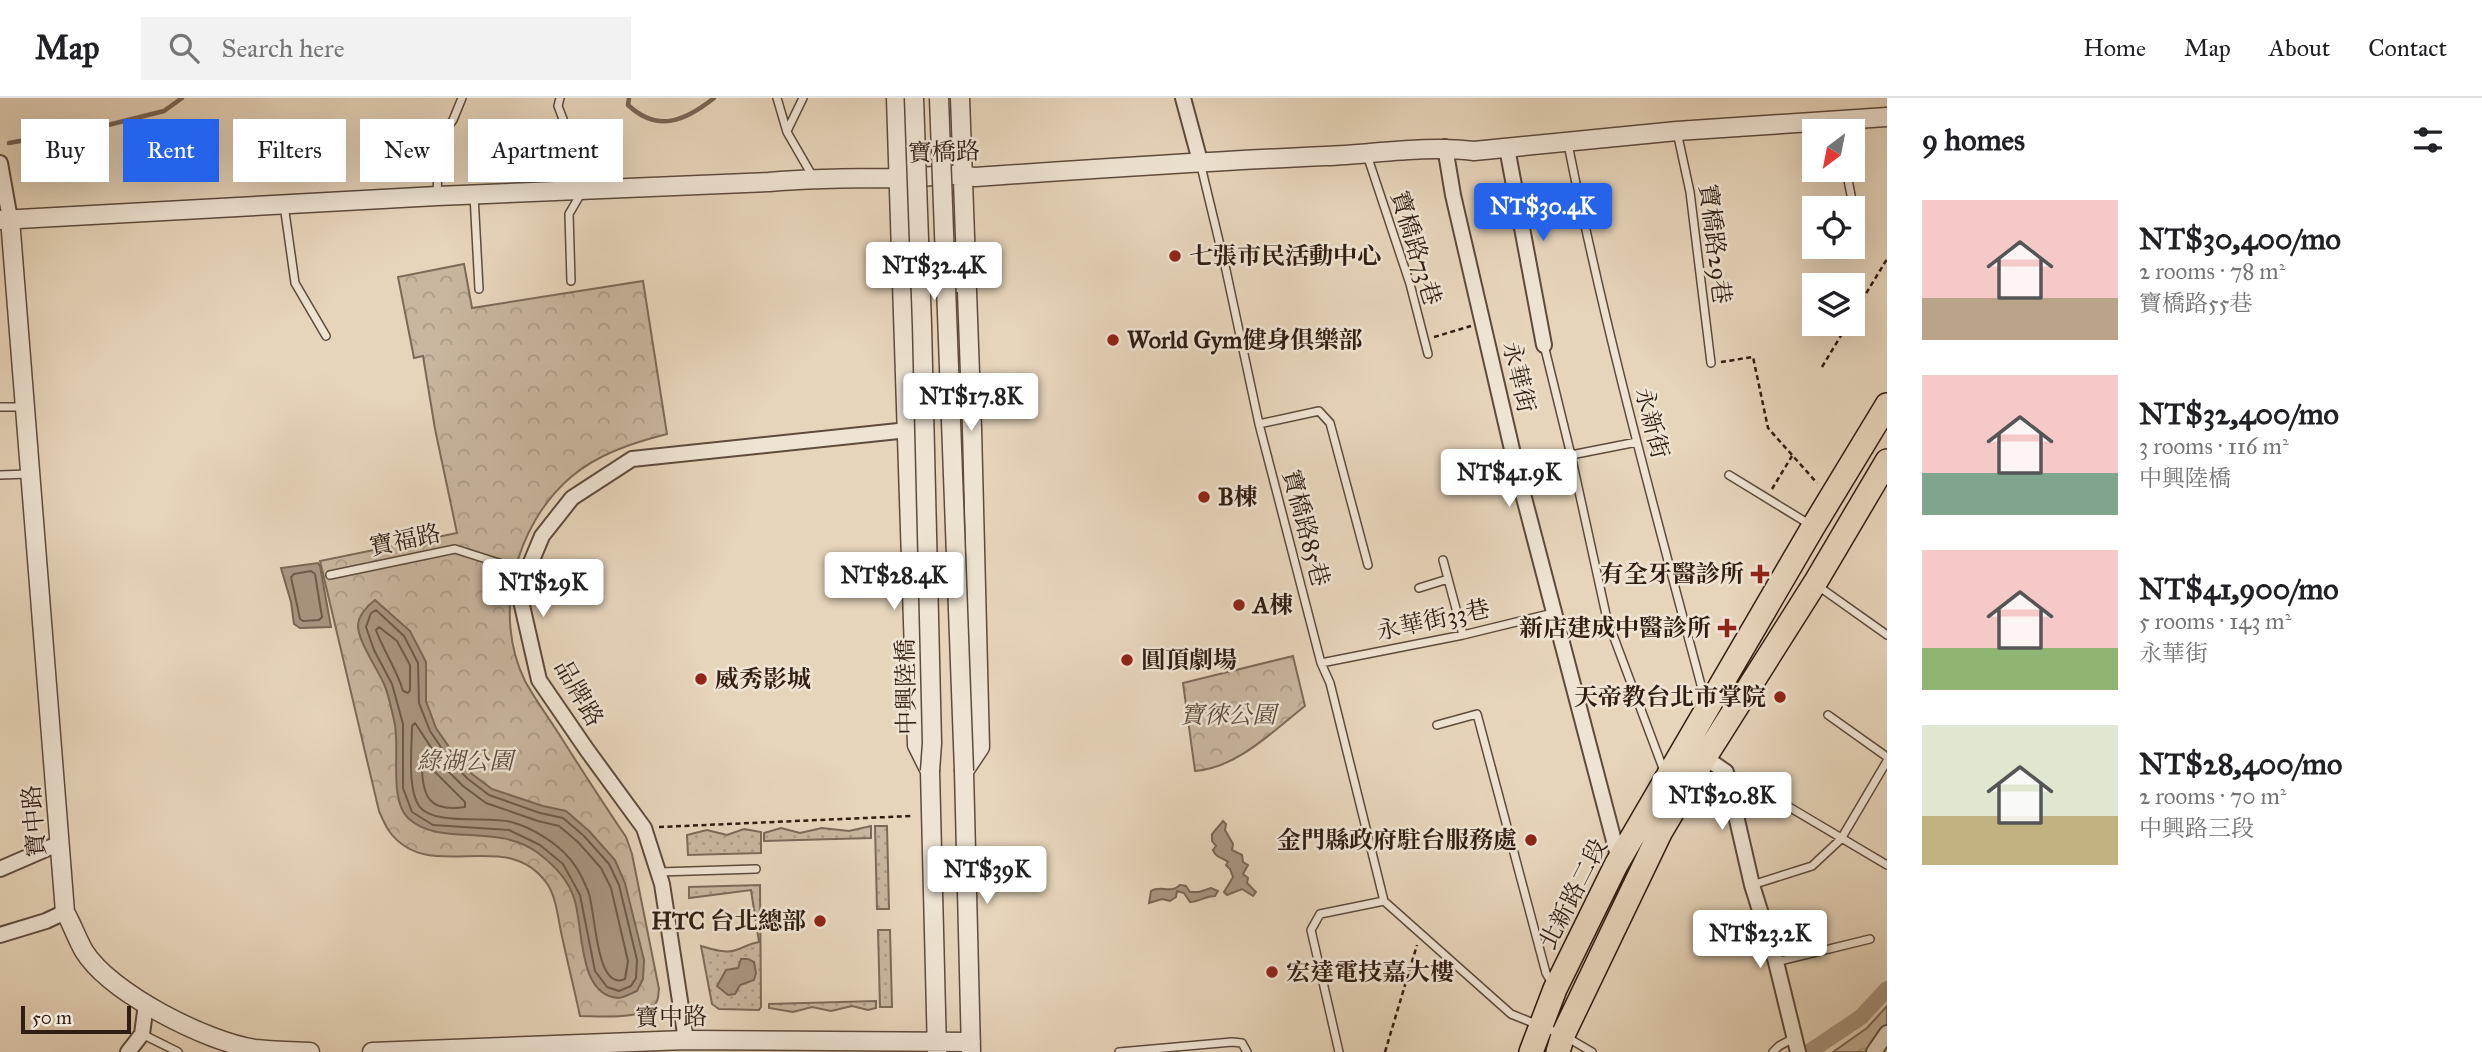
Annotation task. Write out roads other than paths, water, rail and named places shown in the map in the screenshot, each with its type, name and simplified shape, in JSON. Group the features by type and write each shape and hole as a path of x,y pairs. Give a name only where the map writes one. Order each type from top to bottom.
{"main road":[{"name":"北新路二段","path":"1560,1044 1660,833 1695,751 1708,709 1887,405"},
{"name":"北新路二段","path":"1531,1052 1555,989 1619,860 1667,778 1695,751 1815,583 1887,461"}],"street":[{"name":"中興陸橋","path":"914,98 932,743 930,771 937,1047"},
{"path":"939,98 964,771 971,1047"},
{"path":"1183,98 1200,161"},
{"path":"930,771 917,745 896,103 960,103 980,747 964,771"},
{"name":"寶橋路","path":"1866,121 1887,117"},
{"name":"寶橋路","path":"5,220 814,178 899,178 963,174 975,177 1445,147 1474,151 1677,131 1802,127"},
{"name":"永華街","path":"1445,147 1453,195 1517,471 1619,860"},
{"path":"1507,148 1544,345"},
{"path":"0,163 5,220"},
{"name":"寶中路","path":"5,220 25,407 65,912 85,953 113,983 146,1004 191,1029 233,1047 310,1052"},
{"path":"901,283 966,283"},
{"name":"品牌路","path":"686,1040 662,884 644,828 539,680 522,601 527,572 542,536 572,498 632,459 908,430"},
{"path":"1695,751 1726,772 1752,885 1776,962 1796,1045"},
{"path":"0,869 60,843"},
{"path":"0,934 46,921 65,912"},
{"path":"128,1052 142,1034 146,1004"},
{"path":"1874,1052 1887,1033"},
{"name":"寶中路","path":"372,1052 686,1040 770,1046 971,1047"}],"lane":[{"path":"437,197 439,139 453,120 462,98"},
{"path":"560,98 558,106 571,140 583,190 569,214 571,281"},
{"path":"777,98 787,132 814,178"},
{"path":"787,132 803,98"},
{"name":"寶橋路29巷","path":"1677,131 1690,192 1711,363"},
{"name":"永新街","path":"1568,143 1589,250 1708,709"},
{"name":"寶橋路73巷","path":"1366,154 1410,284 1428,354"},
{"name":"寶橋路85巷","path":"1200,161 1259,424 1321,663 1330,683 1384,901"},
{"path":"474,195 480,289"},
{"path":"284,205 295,282 326,336"},
{"path":"1544,345 1607,619 1667,778"},
{"path":"0,407 25,407"},
{"path":"1259,424 1319,411 1330,423 1368,565"},
{"path":"1517,471 1571,455 1637,442"},
{"path":"0,475 30,474"},
{"path":"1728,475 1813,527"},
{"name":"寶福路","path":"330,575 455,549 527,572"},
{"path":"1443,560 1463,635"},
{"path":"1419,588 1448,579"},
{"path":"1815,583 1887,635"},
{"name":"永華街33巷","path":"1321,663 1463,635 1553,613"},
{"path":"1437,725 1476,714 1546,973 1555,989"},
{"path":"1752,885 1812,866 1841,839 1887,759 1828,715"},
{"path":"1726,772 1887,865"},
{"path":"658,872 756,869"},
{"path":"1339,1052 1311,930 1320,914 1384,901 1511,1014 1541,1026 1560,1044 1592,1052"},
{"path":"1776,962 1870,939"},
{"path":"142,1034 178,1052"},
{"path":"1119,1052 1232,1042 1242,1043 1247,1052"},
{"path":"1773,1052 1796,1045"}],"water":[{"path":"318,563 331,627 300,628 294,624 281,568"},
{"path":"375,600 410,631 426,662 426,701 436,728 456,757 492,789 566,811 589,831 615,860 625,883 644,960 643,979 637,991 618,998 605,994 595,985 584,958 574,898 560,873 550,862 522,844 487,836 436,832 421,827 408,818 398,798 396,731 390,702 361,639 358,626 364,611"},
{"path":"1223,821 1233,844 1232,850 1242,855 1243,862 1248,865 1243,874 1256,892 1253,896 1242,889 1227,895 1224,892 1233,877 1226,865 1228,862 1213,850 1216,846 1212,841 1212,834"},
{"path":"1180,885 1186,886 1190,892 1211,888 1218,891 1215,896 1190,902 1184,893 1177,891 1176,897 1170,901 1162,899 1149,903 1151,891 1173,889"},
{"path":"741,959 754,962 754,980 740,985 735,994 728,995 717,986 726,970 738,968"}],"waterway":[{"path":"9,143 104,126 164,111 182,98"},
{"path":"629,98 628,105 639,114 661,121 682,118 714,98"},
{"path":"1809,1052 1861,1017 1887,989"}],"place":[{"name":"七張市民活動中心","path":"1175,256"},
{"name":"World Gym健身俱樂部","path":"1113,340"},
{"name":"B棟","path":"1204,497"},
{"name":"有全牙醫診所","path":"1760,574"},
{"name":"A棟","path":"1239,605"},
{"name":"新店建成中醫診所","path":"1727,628"},
{"name":"圓頂劇場","path":"1127,660"},
{"name":"威秀影城","path":"701,679"},
{"name":"天帝教台北市掌院","path":"1780,697"},
{"name":"金門縣政府駐台服務處","path":"1531,840"},
{"name":"HTC 台北總部","path":"820,921"},
{"name":"宏達電技嘉大樓","path":"1272,972"}],"park label":[{"name":"寶徠公園","path":"1228,715"},
{"name":"綠湖公園","path":"465,761"}]}
